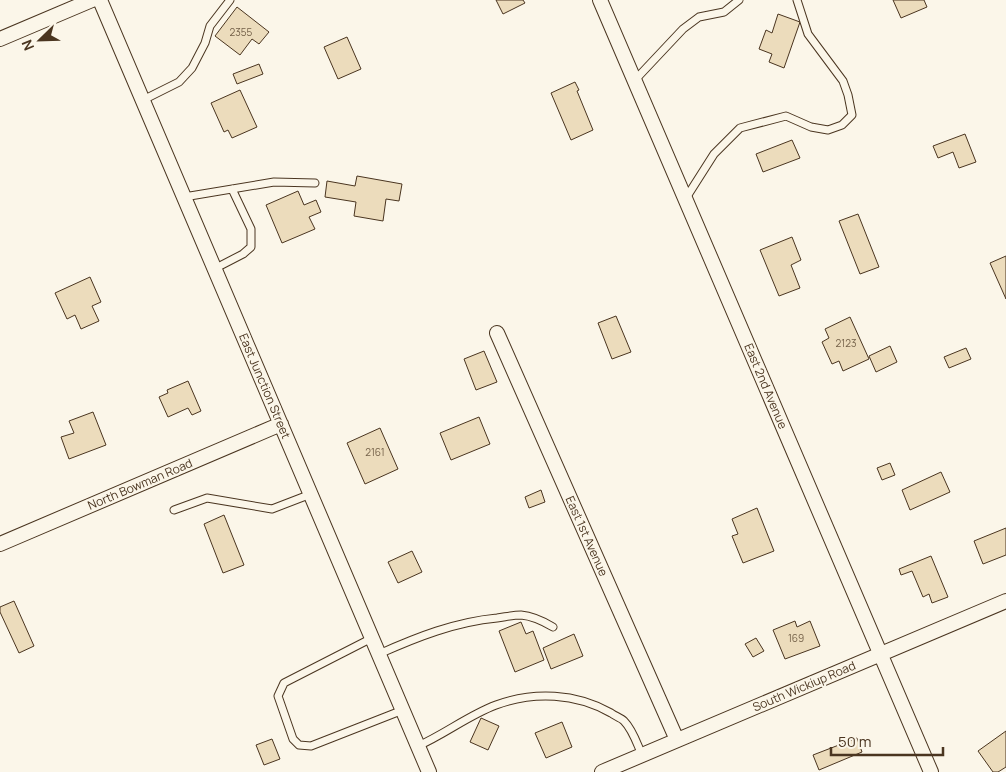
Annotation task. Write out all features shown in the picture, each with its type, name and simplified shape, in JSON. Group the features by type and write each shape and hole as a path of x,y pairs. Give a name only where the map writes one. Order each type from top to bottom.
{"street":[{"path":"0,39 92,0"},
{"name":"East Junction Street","path":"100,0 429,772"},
{"name":"East 2nd Avenue","path":"602,1 932,772"},
{"name":"East 1st Avenue","path":"497,333 677,740"},
{"name":"North Bowman Road","path":"0,544 281,424"},
{"name":"South Wickiup Road","path":"602,772 1006,601"}],"lane":[{"path":"143,100 179,82 192,68 205,43 210,26 230,0"},
{"path":"635,80 683,28 699,18 724,12 739,0"},
{"path":"686,199 714,154 740,128 786,116 811,127 828,130 842,124 852,115 843,82 808,34 797,0"},
{"path":"184,197 274,182 315,182"},
{"path":"214,269 243,254 251,247 251,229 232,189"},
{"path":"174,510 207,498 272,509 311,494"},
{"path":"379,654 448,627 482,620 521,615 540,619 553,627"},
{"path":"372,638 284,683 278,696 293,739 299,746 310,746 403,710"},
{"path":"418,746 495,705 519,698 548,695 578,699 601,708 624,721 633,733 642,755"}],"building":[{"path":"496,0 523,0 525,3 503,14"},
{"path":"893,0 924,0 927,7 901,18"},
{"path":"237,7 269,32 259,44 252,39 240,55 215,36"},
{"path":"778,14 800,22 784,68 769,62 772,54 759,49 766,30 772,33"},
{"path":"347,37 361,69 338,79 324,47"},
{"path":"259,64 263,74 237,84 233,74"},
{"path":"575,82 593,130 571,140 551,93"},
{"path":"240,90 257,127 232,138 228,130 224,132 211,103"},
{"path":"965,134 976,162 959,168 953,152 938,158 933,146"},
{"path":"792,140 800,158 763,172 756,154"},
{"path":"357,176 402,184 399,201 386,199 383,221 354,216 356,202 325,197 327,181 355,186"},
{"path":"298,191 304,205 316,200 321,212 309,217 315,229 282,243 266,205"},
{"path":"858,214 879,267 860,274 839,221"},
{"path":"792,237 801,260 791,265 800,288 779,296 760,250"},
{"path":"1006,256 1006,299 990,263"},
{"path":"90,277 101,302 92,306 99,321 81,329 75,315 67,319 55,293"},
{"path":"616,316 631,352 612,359 598,323"},
{"path":"850,317 869,359 843,371 839,361 832,364 822,342 829,338 825,329"},
{"path":"890,346 897,362 876,372 869,356"},
{"path":"966,348 971,359 949,368 944,357"},
{"path":"484,351 497,382 476,390 464,359"},
{"path":"188,381 201,411 192,415 188,408 168,417 159,397 168,393 167,390"},
{"path":"93,412 106,445 69,459 61,437 74,433 69,421"},
{"path":"479,417 490,444 451,460 440,433"},
{"path":"380,428 398,469 365,484 347,443"},
{"path":"890,463 895,475 882,480 877,468"},
{"path":"941,472 950,492 910,510 902,490"},
{"path":"541,490 545,502 529,508 525,497"},
{"path":"757,508 774,551 743,563 732,536 738,534 732,519"},
{"path":"224,515 244,565 223,573 204,524"},
{"path":"1006,528 1006,555 983,564 974,541"},
{"path":"412,551 422,572 398,583 388,562"},
{"path":"931,556 948,597 932,603 929,594 923,597 912,571 901,575 899,569"},
{"path":"14,601 34,646 19,653 0,612 0,607"},
{"path":"795,621 797,627 810,621 820,646 785,659 773,630"},
{"path":"521,622 526,634 533,631 544,660 515,672 499,631"},
{"path":"574,634 583,656 551,669 543,648"},
{"path":"756,638 764,651 753,657 745,644"},
{"path":"481,718 499,726 488,750 470,742"},
{"path":"562,722 572,747 546,758 535,733"},
{"path":"1006,731 1006,767 998,772 993,772 978,751"},
{"path":"857,738 862,752 819,770 813,755"},
{"path":"272,739 280,759 264,765 256,745"}]}
